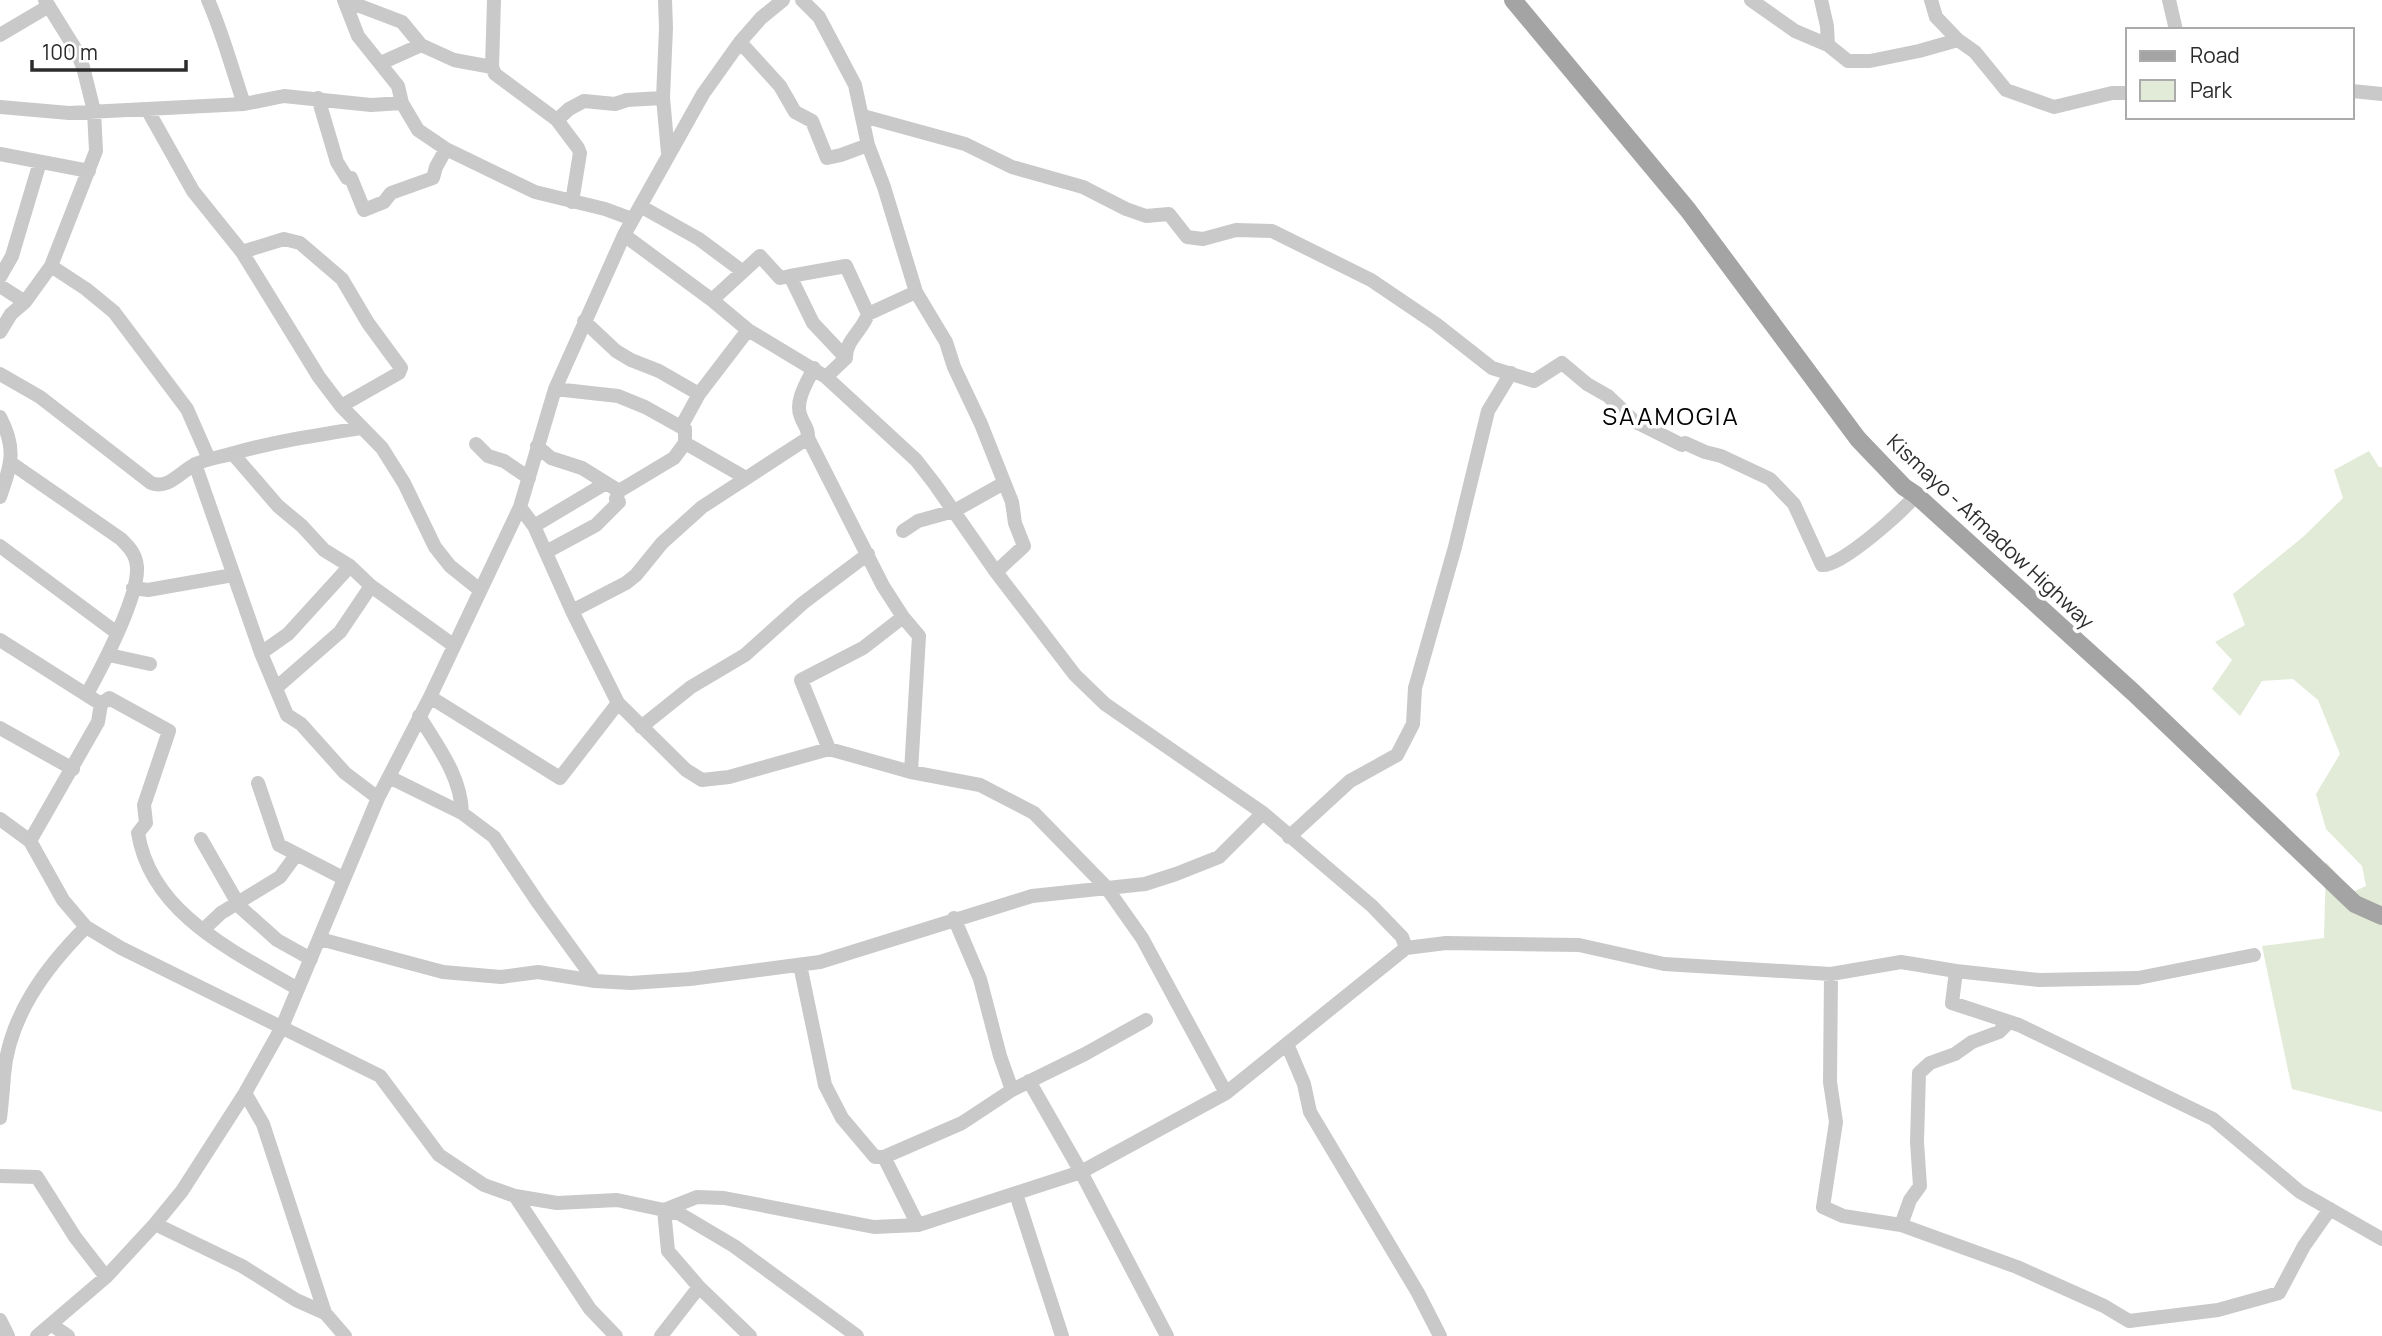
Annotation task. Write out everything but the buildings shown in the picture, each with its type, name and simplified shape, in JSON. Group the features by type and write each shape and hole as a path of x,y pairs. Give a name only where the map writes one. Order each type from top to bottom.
{"main road":[{"name":"Kismayo - Afmadow Highway","path":"1513,0 1688,210 1858,439 1904,487 2134,693 2355,904 2382,916"}],"street":[{"path":"208,0 227,47 244,104"},
{"path":"344,0 402,22 421,45 454,60 492,67"},
{"path":"344,0 358,36 398,86 402,103 418,130 446,149 535,192 572,202 636,212 699,239 742,271"},
{"path":"494,0 492,67 500,80 557,120 580,153 572,202"},
{"path":"665,0 663,98 668,153"},
{"path":"37,1336 106,1277 182,1191 245,1093 282,1027 378,798 430,697 520,507 555,389 624,235 703,94 761,18 783,0"},
{"path":"802,0 819,17 855,85 868,145 916,292 946,342 954,367 981,424 1012,502 1015,523 1024,546 996,572"},
{"path":"1751,0 1795,31 1828,45 1848,61 1870,61 1958,40"},
{"path":"1821,0 1828,45"},
{"path":"1931,0 1936,17 1958,40 1975,52 2006,90 2054,107 2112,93 2126,93"},
{"path":"2169,0 2176,28"},
{"path":"0,35 47,3 80,59 94,111 96,151 51,266 25,302 6,314 0,332"},
{"path":"740,43 780,86 795,112 812,121 827,158 868,145"},
{"path":"381,63 421,45"},
{"path":"2354,91 2382,94"},
{"path":"0,107 69,113 244,104 284,96 371,105 402,103"},
{"path":"318,98 337,163 348,178 351,178 364,210 384,202 391,193 433,178 446,149"},
{"path":"557,120 584,101 615,104 627,100 663,98"},
{"path":"147,108 193,191 242,252 304,355 341,406 377,443 397,470 435,547 450,566 480,590"},
{"path":"863,116 965,144 1012,167 1083,187 1126,209 1146,215 1169,214 1187,237 1203,239 1236,230 1272,231 1353,270 1436,324 1492,368 1534,381 1562,363 1587,384 1608,396 1634,421 1682,445 1685,443 1721,456 1770,479 1794,504 1822,565 1831,565 1867,540 1903,511 1916,495"},
{"path":"0,154 89,171"},
{"path":"0,277 12,256 40,163"},
{"path":"624,235 748,330 827,377 916,460 996,572 1075,675 1105,704 1263,813 1372,906 1402,937 1406,948"},
{"path":"242,252 285,239 300,243 342,279 368,323 401,368 399,373 341,406"},
{"path":"712,300 760,256 780,278 846,266 868,314"},
{"path":"51,266 114,312 187,409 233,575 287,715 301,724 345,773 378,798"},
{"path":"790,276 813,323 846,358"},
{"path":"0,286 25,302"},
{"path":"827,377 846,358 846,348 868,314 916,292"},
{"path":"584,321 616,351 699,394"},
{"path":"681,427 699,394 748,330"},
{"path":"814,368 799,408 800,417 808,430 808,438 883,586 919,636 911,772"},
{"path":"1289,837 1350,781 1398,755 1413,724 1415,688 1489,411 1511,373"},
{"path":"0,374 40,397 151,483 159,486 202,462 267,443 361,428"},
{"path":"546,552 596,525 619,502 619,491 674,458 685,443 685,429 645,407 618,396 555,389"},
{"path":"0,417 10,441 11,463 0,497"},
{"path":"572,611 636,575 662,543 702,508 808,438"},
{"path":"685,443 746,478"},
{"path":"476,444 488,456 504,461 529,478"},
{"path":"537,446 551,458 582,468 619,491"},
{"path":"233,454 278,506 302,526 324,550 350,566 370,586 453,645"},
{"path":"11,463 121,539 132,551 137,564 133,588 109,655 87,694"},
{"path":"534,526 606,483"},
{"path":"903,531 918,522 954,511 1004,483"},
{"path":"520,507 534,526 572,611 618,703 686,770 702,780 729,777 829,749 911,772 980,785 1034,813 1106,887 1142,938 1226,1093"},
{"path":"0,546 117,633"},
{"path":"641,727 691,687 745,655 803,603 868,554"},
{"path":"261,653 286,636 350,566"},
{"path":"133,588 148,590 233,575"},
{"path":"276,688 340,632 370,586"},
{"path":"829,749 801,680 863,648 903,617"},
{"path":"0,640 102,704"},
{"path":"109,655 150,664"},
{"path":"430,697 560,778 618,703"},
{"path":"30,841 98,722 102,704 109,698 169,731 144,805 146,823 139,830 138,836 157,884 182,914 203,930 298,989"},
{"path":"419,716 457,778 462,796 462,813"},
{"path":"0,728 73,769"},
{"path":"389,777 462,813 494,837 595,981"},
{"path":"258,782 277,842 296,855 343,878"},
{"path":"320,939 443,972 501,978 538,972 595,981 631,983 690,979 800,965 820,962 954,918 1032,896 1145,884 1219,858 1263,813"},
{"path":"0,819 30,841 63,900 86,927 121,948 380,1076 439,1154 484,1185 515,1196 557,1203 617,1200 680,1214 734,1245 857,1336"},
{"path":"201,839 237,902 276,940 311,959"},
{"path":"203,930 221,913 279,877 296,855"},
{"path":"954,918 980,979 1000,1056 1012,1090"},
{"path":"0,1118 4,1075 23,1006 67,946 86,927"},
{"path":"664,1210 697,1197 724,1198 874,1227 918,1225 1081,1172 1226,1093 1406,948 1446,943 1579,945 1664,964 1831,974 1901,961 1956,971 2039,980 2138,978 2255,955"},
{"path":"800,965 825,1085 842,1118 875,1157 884,1157 962,1123 1012,1090 1146,1020"},
{"path":"1956,971 1952,1003 2009,1022 2213,1119 2300,1192 2382,1239"},
{"path":"1831,974 1830,1082 1836,1122 1823,1207 1843,1216 1901,1225 2017,1267 2104,1306 2129,1321 2218,1310 2279,1293 2304,1245 2330,1209"},
{"path":"1901,1225 1910,1200 1920,1186 1917,1142 1919,1073 1930,1063 1999,1032 2009,1022"},
{"path":"1287,1044 1304,1084 1310,1112 1418,1293 1440,1336"},
{"path":"1029,1081 1081,1172 1167,1336"},
{"path":"245,1093 263,1125 325,1313"},
{"path":"884,1157 918,1225"},
{"path":"0,1176 37,1177 75,1237 106,1277"},
{"path":"1016,1194 1062,1336"},
{"path":"515,1196 590,1309 615,1336"},
{"path":"664,1210 668,1251 699,1287 750,1336"},
{"path":"155,1224 242,1266 296,1300 325,1313 345,1336"},
{"path":"661,1336 699,1287"},
{"path":"0,1320 8,1336"},
{"path":"52,1325 68,1336"}],"green space":[{"path":"2369,451 2379,467 2382,467 2382,1112 2292,1089 2262,946 2324,938 2326,862 2353,892 2366,886 2362,866 2326,829 2316,794 2340,754 2318,700 2293,679 2262,681 2240,716 2212,689 2232,660 2215,642 2245,625 2233,594 2303,537 2343,498 2334,470"}],"district":[{"name":"SAAMOGIA","path":"1671,415"}]}
